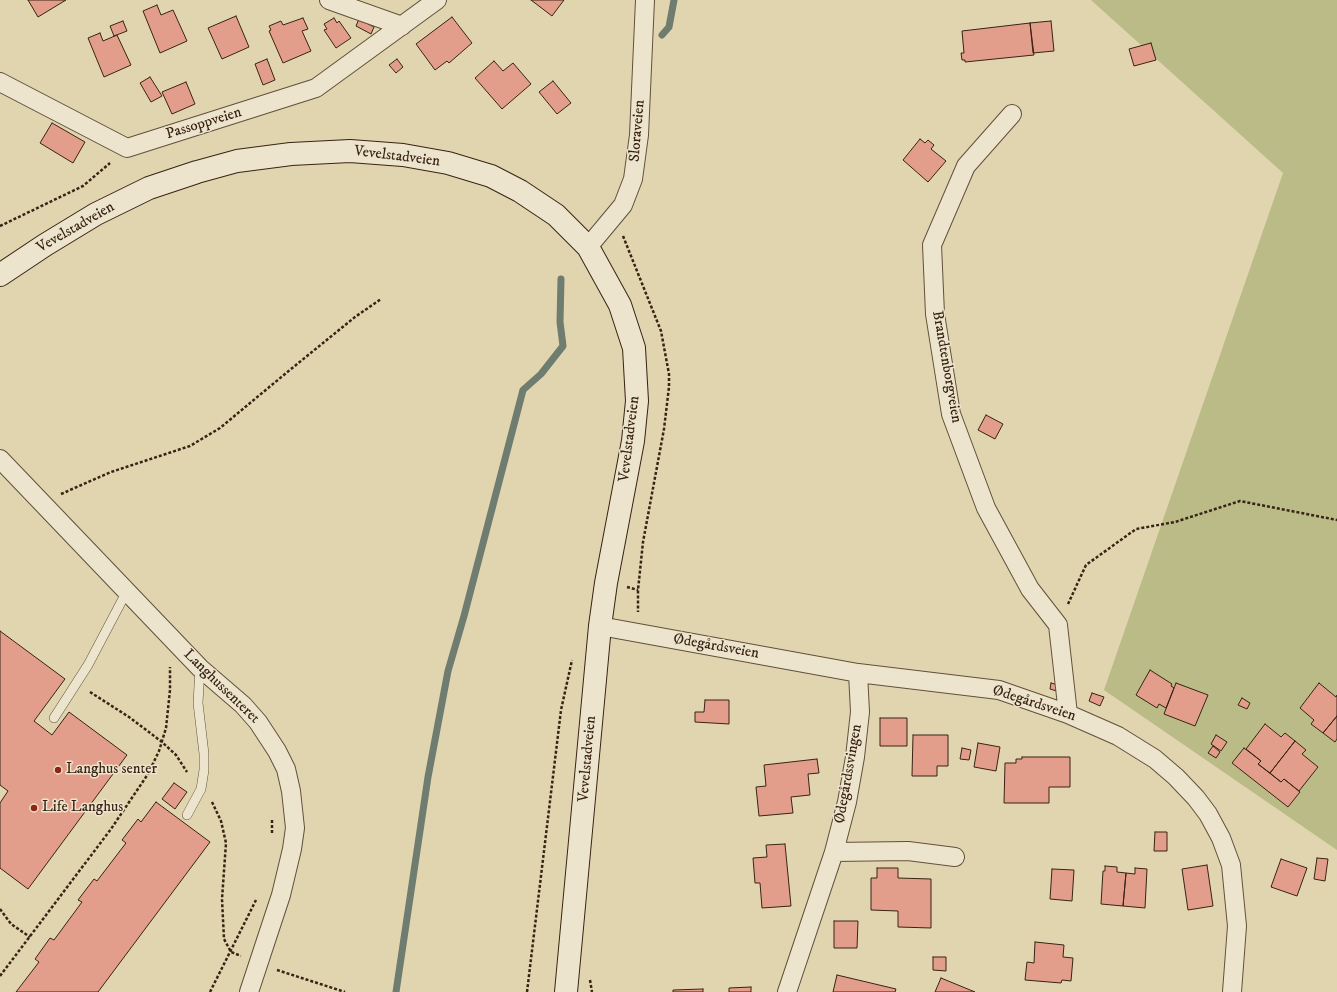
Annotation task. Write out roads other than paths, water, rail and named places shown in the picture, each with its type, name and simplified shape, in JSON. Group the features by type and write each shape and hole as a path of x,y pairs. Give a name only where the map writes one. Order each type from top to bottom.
{"main road":[{"name":"Vevelstadveien","path":"0,275 96,214 149,188 197,172 237,161 291,154 350,151 403,155 448,163 491,176 520,191 556,215 588,247 620,305 634,348 637,401 633,441 606,583 600,626 566,992"}],"street":[{"path":"329,0 402,26"},
{"name":"Passoppveien","path":"0,82 127,148 316,88 437,0"},
{"name":"Sloraveien","path":"588,247 623,205 633,179 639,135 645,0"},
{"name":"Brandtenborgveien","path":"1012,114 966,166 932,245 935,314 951,414 986,508 1030,589 1058,625 1068,714"},
{"name":"Langhussenteret","path":"2,463 42,502 200,668 243,705 258,722 277,751 286,769 291,791 294,828 289,868 249,992"},
{"name":"Ødegårdsveien","path":"600,626 858,673 999,690 1068,714 1118,736 1155,759 1196,798 1208,814 1221,838 1231,866 1237,926 1232,992"},
{"name":"Ødegårdssvingen","path":"787,992 834,852 855,757 860,712 858,673"},
{"path":"834,852 908,852 955,857"}],"lane":[{"path":"54,718 88,665 127,591"},
{"path":"187,815 201,790 204,770 204,754 198,703 200,668"}],"waterway":[{"path":"662,35 669,27 674,0"},
{"path":"396,992 428,777 448,671 464,616 523,390 541,374 563,346 560,322 561,279"}],"place":[{"name":"Langhus senter","path":"58,770"},
{"name":"Life Langhus","path":"34,808"}]}
